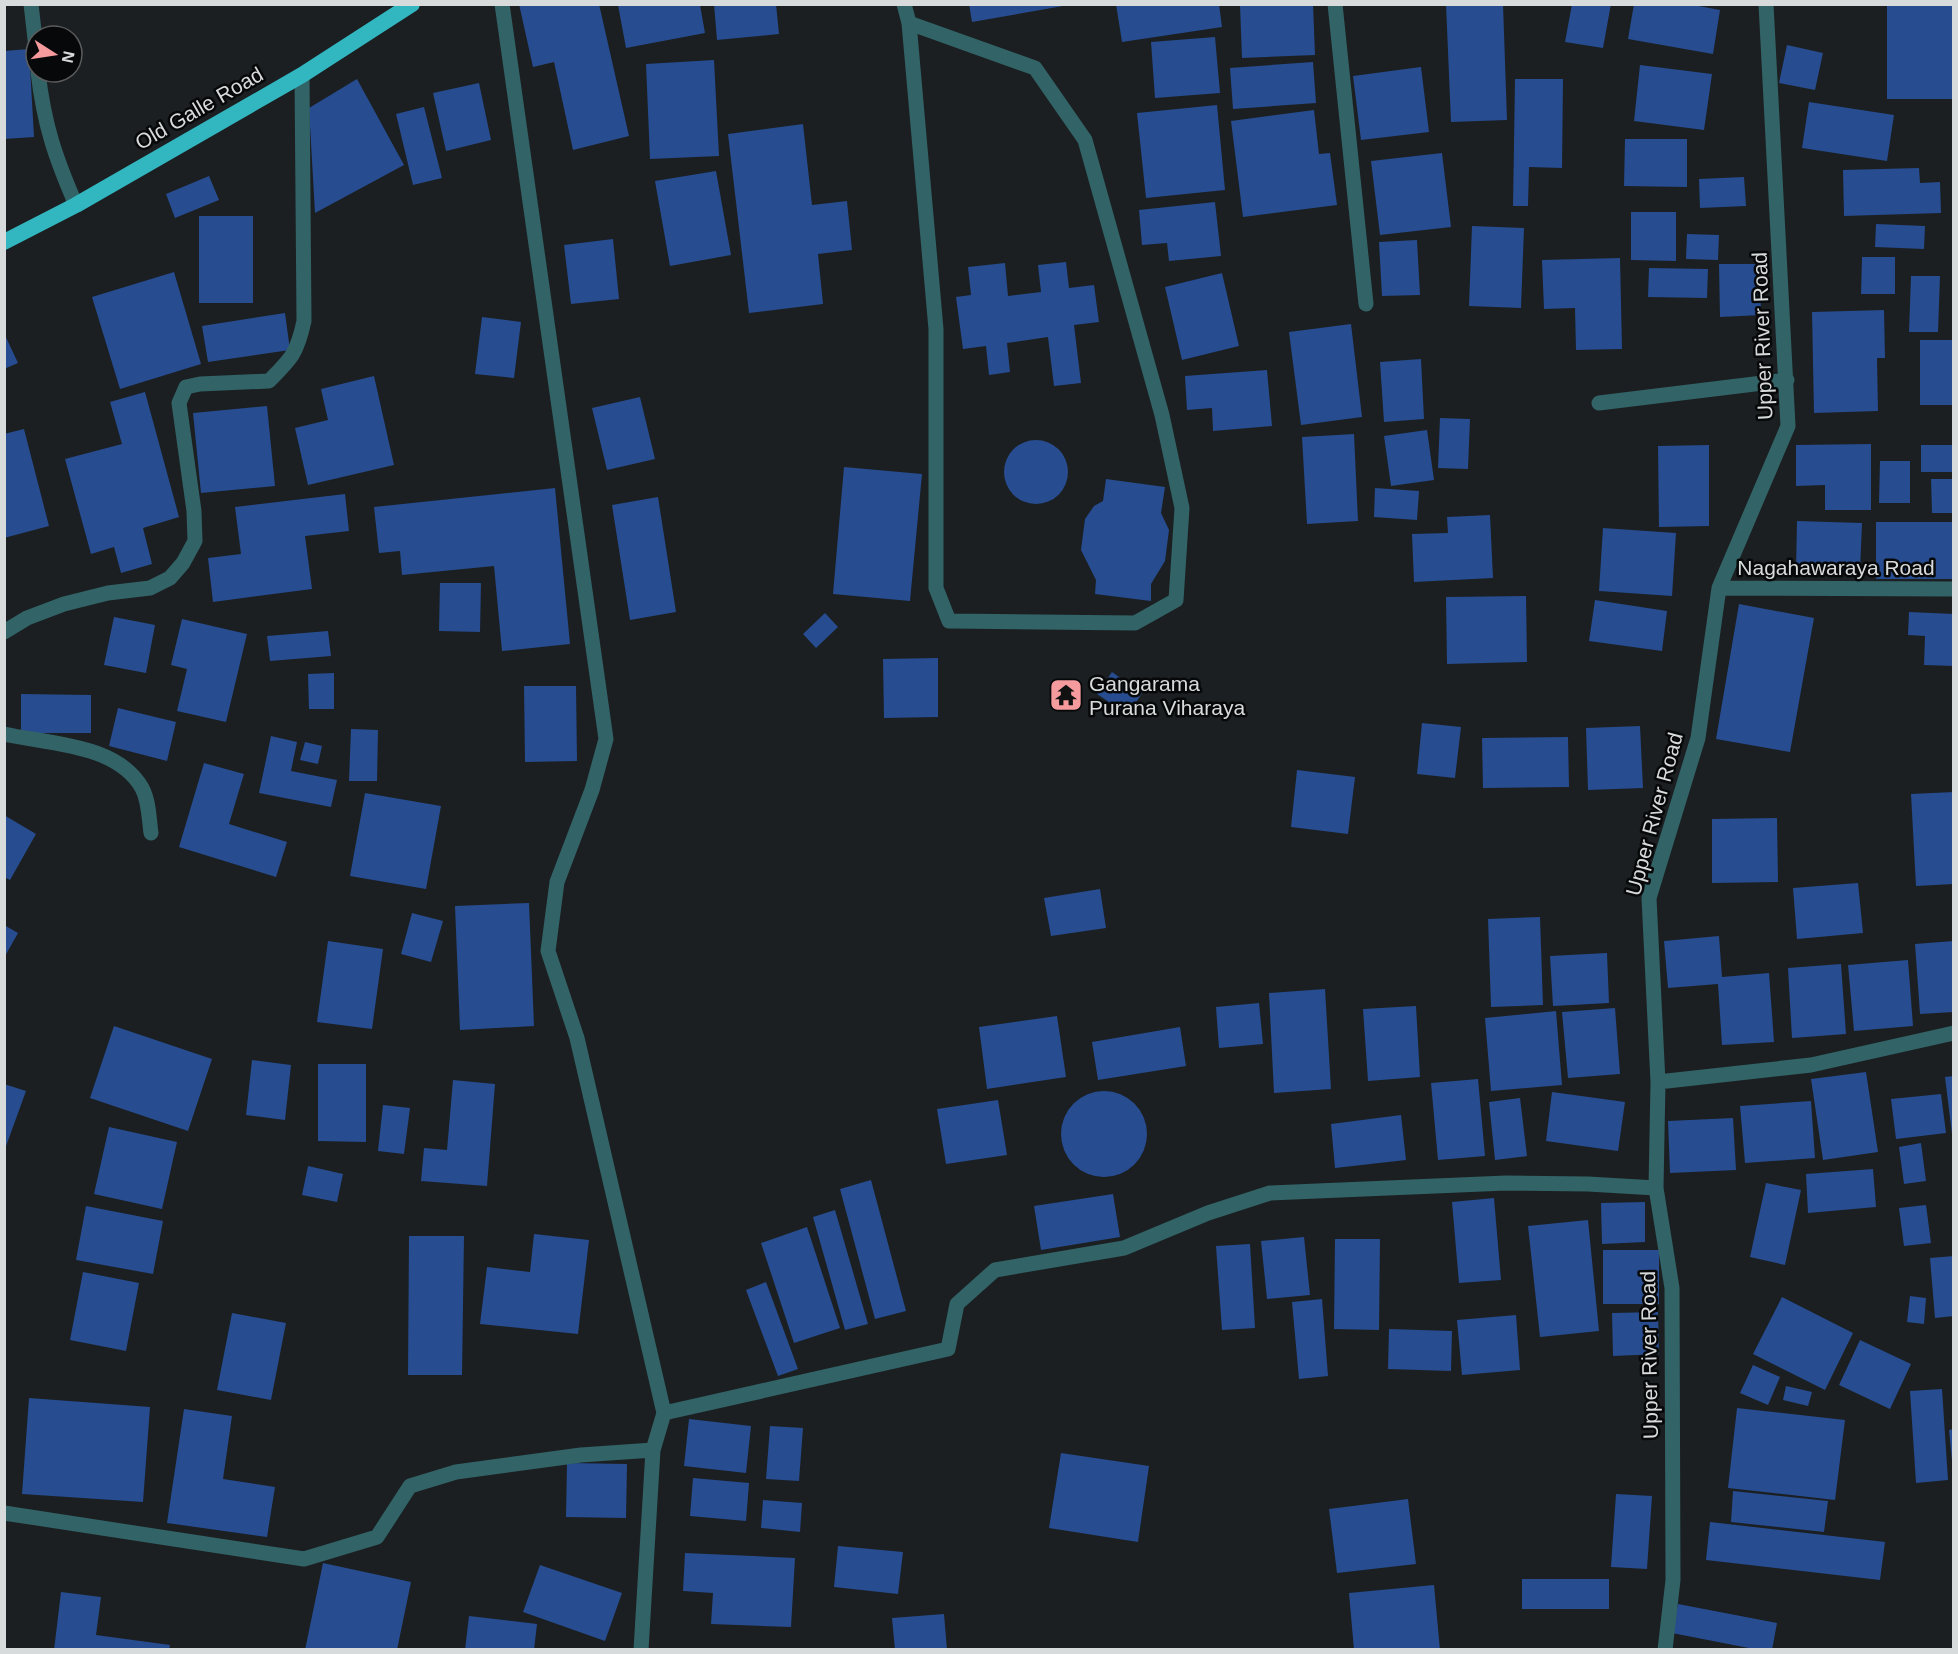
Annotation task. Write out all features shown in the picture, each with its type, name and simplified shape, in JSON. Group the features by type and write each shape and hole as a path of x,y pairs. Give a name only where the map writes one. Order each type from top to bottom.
{"highway":[{"name":"Old Galle Road","path":"4,242 76,205 302,75 412,4"}],"street":[{"path":"31,4 33,24"},
{"path":"502,4 606,739 592,790 557,882 548,951 577,1038 664,1413 653,1450 641,1650"},
{"path":"904,4 909,23 936,329 936,588 949,621 1135,623 1176,600 1182,508 1162,416 1085,140 1035,68 909,23"},
{"path":"1335,4 1366,304"},
{"name":"Upper River Road","path":"1665,1650 1673,1580 1672,1288 1656,1188 1658,1082 1649,898 1698,738 1719,588 1788,426 1766,4"},
{"path":"4,632 27,618 64,604 108,593 150,588 170,578 183,563 195,541 194,511 179,403 186,387 200,384 269,381 289,362 299,345 304,321 302,75"},
{"path":"40,84 47,128 57,162 76,205"},
{"path":"1599,403 1787,380"},
{"name":"Nagahawaraya Road","path":"1719,588 1953,589"},
{"path":"4,734 95,752 131,772 143,790 151,833"},
{"path":"1658,1082 1811,1065 1953,1033"},
{"path":"664,1413 948,1349 957,1304 995,1270 1124,1248 1208,1213 1270,1193 1506,1183 1656,1188"},
{"path":"4,1513 304,1559 377,1537 410,1486 456,1472 581,1455 653,1450"}],"building":[{"path":"519,4 599,4 629,136 573,150 554,62 533,67"},
{"path":"714,4 776,4 779,34 717,40"},
{"path":"969,4 1063,4 1063,6 972,22"},
{"path":"1116,4 1219,4 1222,27 1122,42"},
{"path":"1313,4 1315,55 1242,58 1240,6"},
{"path":"1446,4 1503,4 1507,120 1451,122"},
{"path":"1572,4 1611,4 1603,48 1565,42"},
{"path":"1634,4 1688,4 1720,10 1713,54 1628,39"},
{"path":"1887,4 1954,4 1954,99 1887,99"},
{"path":"618,5 700,5 705,33 626,48"},
{"path":"1215,37 1220,93 1155,98 1151,42"},
{"path":"1787,45 1823,53 1815,90 1779,83"},
{"path":"24,49 24,84 31,84 34,137 4,139 4,51"},
{"path":"714,60 719,156 650,159 646,64"},
{"path":"1313,62 1316,103 1233,109 1230,68"},
{"path":"1640,65 1712,74 1704,130 1634,121"},
{"path":"1421,67 1429,132 1361,140 1353,76"},
{"path":"357,79 404,165 315,213 309,108"},
{"path":"1515,79 1563,79 1562,168 1529,167 1528,206 1513,206"},
{"path":"479,83 491,140 446,151 433,93"},
{"path":"1809,102 1894,115 1887,161 1802,148"},
{"path":"1217,105 1225,190 1146,198 1137,113"},
{"path":"424,107 442,178 413,185 396,114"},
{"path":"1314,110 1319,154 1330,153 1337,205 1243,217 1231,121"},
{"path":"803,124 812,205 847,201 852,250 818,254 823,304 749,313 728,134"},
{"path":"1625,139 1687,139 1687,187 1624,186"},
{"path":"1442,153 1451,227 1380,235 1371,161"},
{"path":"1919,168 1920,183 1940,182 1941,213 1844,216 1843,170"},
{"path":"716,171 731,255 670,266 655,181"},
{"path":"209,176 219,200 175,218 166,194"},
{"path":"1744,177 1746,206 1700,208 1699,179"},
{"path":"1215,202 1221,256 1169,261 1167,243 1142,245 1139,210"},
{"path":"1631,212 1676,212 1676,261 1631,260"},
{"path":"199,216 253,216 253,303 199,303"},
{"path":"1876,224 1925,226 1924,249 1875,247"},
{"path":"1472,226 1524,228 1521,308 1469,306"},
{"path":"1687,234 1719,235 1718,260 1686,259"},
{"path":"613,239 619,299 571,304 564,245"},
{"path":"1417,240 1420,295 1382,296 1379,242"},
{"path":"1862,257 1895,257 1895,294 1861,294"},
{"path":"1620,258 1622,349 1576,350 1575,308 1544,309 1542,260"},
{"path":"1066,262 1069,288 1094,285 1099,322 1074,325 1081,383 1054,386 1048,337 1007,343 1010,372 989,375 986,346 963,349 956,297 971,295 968,267 1005,263 1008,296 1041,292 1038,265"},
{"path":"1719,264 1760,264 1761,315 1720,317"},
{"path":"1649,268 1708,269 1707,298 1648,297"},
{"path":"174,272 201,364 120,389 92,297"},
{"path":"1222,273 1239,346 1182,360 1165,287"},
{"path":"1911,276 1940,276 1938,332 1909,332"},
{"path":"1884,310 1885,358 1877,358 1878,411 1814,413 1812,312"},
{"path":"285,313 290,350 208,362 202,326"},
{"path":"482,317 521,322 514,378 475,374"},
{"path":"1351,324 1362,417 1301,425 1289,332"},
{"path":"4,333 18,363 4,369"},
{"path":"1920,340 1954,340 1954,405 1920,405"},
{"path":"1421,359 1424,419 1384,422 1380,362"},
{"path":"1267,370 1272,426 1213,431 1212,408 1187,410 1185,376"},
{"path":"374,376 394,465 308,485 295,428 328,420 321,389"},
{"path":"145,392 179,517 143,528 152,564 121,573 114,547 91,554 65,459 122,444 110,402"},
{"path":"640,397 655,459 607,470 592,408"},
{"path":"267,406 275,486 201,493 193,413"},
{"path":"1440,418 1470,419 1468,469 1438,468"},
{"path":"24,429 49,526 4,538 4,434"},
{"path":"1427,430 1434,480 1391,486 1384,436"},
{"path":"1354,434 1358,521 1307,524 1302,437"},
{"path":"1030,440 1042,440 1059,449 1066,460 1068,472 1066,484 1059,495 1042,504 1030,504 1018,499 1009,490 1004,478 1004,466 1009,454 1018,445"},
{"path":"1871,444 1871,510 1825,510 1825,485 1796,486 1796,445"},
{"path":"1709,445 1709,526 1659,527 1658,446"},
{"path":"1921,445 1954,445 1954,472 1921,472"},
{"path":"1880,461 1910,461 1910,503 1879,503"},
{"path":"844,467 922,474 910,601 833,594"},
{"path":"1106,479 1165,487 1161,513 1169,530 1165,561 1151,584 1151,601 1095,594 1096,580 1081,550 1085,519 1094,506 1103,501"},
{"path":"1931,479 1954,479 1954,513 1932,513"},
{"path":"555,488 570,644 502,651 494,566 402,575 400,551 379,553 374,507"},
{"path":"1375,488 1419,491 1417,520 1374,517"},
{"path":"345,494 349,531 305,536 312,589 213,602 208,558 241,554 235,507"},
{"path":"658,497 676,612 630,620 612,505"},
{"path":"1490,515 1493,578 1414,582 1412,534 1448,533 1447,517"},
{"path":"1797,521 1862,523 1860,571 1796,570"},
{"path":"1876,522 1954,522 1954,579 1876,579"},
{"path":"1603,528 1676,533 1672,596 1599,591"},
{"path":"440,583 481,583 480,632 439,631"},
{"path":"1526,596 1527,662 1447,664 1446,597"},
{"path":"1595,600 1667,611 1662,651 1589,641"},
{"path":"1739,604 1814,618 1790,752 1716,739"},
{"path":"1909,612 1954,614 1954,666 1924,665 1925,636 1908,635"},
{"path":"825,613 838,627 816,648 803,634"},
{"path":"114,617 155,625 146,673 104,665"},
{"path":"182,619 247,634 226,722 177,711 187,669 171,665"},
{"path":"328,631 331,656 270,661 267,636"},
{"path":"938,658 938,717 884,718 883,659"},
{"path":"1112,672 1142,693 1128,715 1097,694"},
{"path":"334,673 334,709 309,709 308,674"},
{"path":"524,686 576,686 577,761 525,762"},
{"path":"21,694 91,695 91,733 21,733"},
{"path":"118,708 176,722 167,761 109,746"},
{"path":"1422,723 1461,727 1455,778 1417,774"},
{"path":"1640,726 1643,788 1588,790 1586,728"},
{"path":"351,729 378,730 377,781 349,781"},
{"path":"271,736 297,742 291,771 337,780 331,807 259,793"},
{"path":"1568,737 1569,787 1483,788 1482,738"},
{"path":"305,742 322,746 318,764 300,760"},
{"path":"204,763 244,774 229,824 287,842 276,877 179,847"},
{"path":"1297,770 1355,777 1348,834 1291,827"},
{"path":"1954,792 1954,884 1916,886 1911,794"},
{"path":"365,793 441,806 426,889 350,876"},
{"path":"4,815 36,834 10,880 4,877"},
{"path":"1777,818 1778,882 1712,883 1712,819"},
{"path":"1858,883 1863,933 1797,939 1793,888"},
{"path":"1100,889 1106,928 1051,936 1044,898"},
{"path":"529,903 534,1026 460,1030 455,906"},
{"path":"412,913 443,921 431,962 401,954"},
{"path":"1540,917 1543,1005 1491,1007 1488,919"},
{"path":"4,925 18,933 4,958"},
{"path":"1719,936 1722,977 1769,973 1774,1042 1722,1045 1718,984 1668,988 1664,941"},
{"path":"328,941 383,949 372,1029 317,1022"},
{"path":"1954,941 1954,1012 1920,1014 1915,944"},
{"path":"1607,953 1609,1003 1553,1006 1550,956"},
{"path":"1908,960 1913,1026 1854,1031 1848,965"},
{"path":"1841,964 1846,1034 1792,1038 1788,968"},
{"path":"1325,989 1331,1089 1274,1093 1269,993"},
{"path":"1259,1003 1263,1044 1219,1048 1216,1007"},
{"path":"1416,1006 1420,1077 1368,1081 1363,1009"},
{"path":"1615,1008 1620,1074 1568,1078 1562,1012"},
{"path":"1556,1011 1562,1085 1491,1091 1485,1018"},
{"path":"1057,1016 1066,1077 987,1089 979,1027"},
{"path":"114,1026 212,1059 188,1131 90,1098"},
{"path":"1180,1027 1186,1066 1098,1080 1092,1042"},
{"path":"252,1060 291,1065 285,1120 246,1115"},
{"path":"318,1064 366,1064 366,1142 318,1141"},
{"path":"1866,1072 1878,1152 1823,1160 1811,1079"},
{"path":"1954,1076 1954,1134 1952,1134 1945,1077"},
{"path":"1478,1079 1485,1156 1438,1160 1431,1083"},
{"path":"453,1080 495,1084 487,1186 421,1181 424,1148 447,1150"},
{"path":"4,1084 26,1091 5,1149 4,1149"},
{"path":"1104,1091 1120,1095 1134,1104 1143,1118 1147,1134 1143,1150 1134,1164 1120,1173 1104,1177 1088,1173 1074,1164 1065,1150 1061,1134 1065,1118 1074,1104 1088,1095"},
{"path":"1552,1092 1625,1102 1618,1151 1546,1141"},
{"path":"1941,1094 1946,1133 1896,1139 1891,1099"},
{"path":"1520,1098 1527,1156 1495,1160 1489,1102"},
{"path":"998,1100 1007,1155 946,1164 937,1109"},
{"path":"1811,1101 1815,1158 1745,1163 1740,1106"},
{"path":"383,1105 410,1108 404,1154 378,1151"},
{"path":"1401,1115 1406,1160 1335,1168 1331,1124"},
{"path":"1733,1118 1736,1170 1670,1173 1668,1121"},
{"path":"109,1127 177,1142 162,1209 94,1194"},
{"path":"1921,1143 1926,1181 1904,1184 1899,1147"},
{"path":"308,1166 343,1174 337,1202 302,1195"},
{"path":"1873,1169 1876,1207 1808,1213 1806,1174"},
{"path":"871,1180 906,1311 875,1319 840,1189"},
{"path":"1766,1183 1801,1190 1785,1265 1750,1257"},
{"path":"1113,1194 1120,1237 1041,1250 1034,1206"},
{"path":"1494,1198 1501,1280 1459,1283 1452,1202"},
{"path":"1645,1202 1645,1242 1602,1244 1601,1203"},
{"path":"1926,1205 1931,1243 1904,1246 1899,1208"},
{"path":"86,1206 163,1221 153,1274 76,1260"},
{"path":"835,1210 868,1324 845,1330 813,1217"},
{"path":"1588,1220 1599,1331 1540,1337 1528,1226"},
{"path":"807,1227 840,1328 794,1343 761,1243"},
{"path":"534,1234 589,1240 578,1334 480,1324 487,1267 530,1272"},
{"path":"409,1236 464,1236 462,1375 408,1375"},
{"path":"1304,1237 1310,1295 1267,1299 1261,1241"},
{"path":"1335,1239 1380,1239 1379,1330 1334,1329"},
{"path":"1250,1244 1255,1328 1222,1330 1216,1246"},
{"path":"1603,1250 1659,1250 1659,1304 1603,1304"},
{"path":"1954,1256 1954,1316 1935,1318 1930,1258"},
{"path":"83,1272 139,1283 126,1351 70,1340"},
{"path":"766,1282 798,1369 778,1376 746,1290"},
{"path":"1910,1296 1926,1298 1924,1324 1907,1322"},
{"path":"1782,1297 1853,1333 1825,1390 1753,1354"},
{"path":"1322,1299 1328,1376 1299,1379 1292,1302"},
{"path":"1658,1312 1659,1354 1613,1356 1612,1313"},
{"path":"232,1313 286,1323 271,1400 217,1390"},
{"path":"1516,1315 1520,1370 1462,1375 1457,1320"},
{"path":"1389,1329 1452,1331 1451,1371 1388,1369"},
{"path":"1860,1340 1911,1364 1890,1409 1839,1385"},
{"path":"1753,1365 1780,1377 1768,1405 1740,1393"},
{"path":"1786,1386 1812,1392 1808,1406 1783,1400"},
{"path":"1942,1389 1948,1480 1916,1483 1910,1391"},
{"path":"29,1398 150,1407 143,1502 22,1494"},
{"path":"1737,1408 1845,1420 1835,1500 1728,1488"},
{"path":"184,1409 232,1416 223,1479 275,1487 267,1537 167,1523"},
{"path":"689,1419 751,1426 746,1473 684,1466"},
{"path":"770,1426 803,1428 799,1481 766,1479"},
{"path":"1954,1429 1954,1461 1952,1461 1949,1430"},
{"path":"1061,1453 1149,1466 1138,1542 1049,1528"},
{"path":"567,1463 627,1464 626,1518 566,1517"},
{"path":"693,1478 749,1483 746,1521 690,1516"},
{"path":"1733,1491 1828,1501 1824,1532 1731,1522"},
{"path":"1616,1494 1652,1496 1647,1569 1611,1567"},
{"path":"1408,1499 1416,1564 1337,1573 1329,1509"},
{"path":"763,1500 802,1503 800,1532 761,1528"},
{"path":"1710,1522 1885,1542 1880,1580 1706,1560"},
{"path":"838,1546 903,1552 898,1594 834,1587"},
{"path":"685,1553 795,1558 791,1627 711,1624 713,1593 683,1591"},
{"path":"323,1563 411,1582 397,1650 305,1650"},
{"path":"540,1565 622,1593 605,1641 523,1612"},
{"path":"1522,1579 1609,1579 1609,1609 1522,1609"},
{"path":"1434,1585 1440,1650 1354,1650 1349,1593"},
{"path":"61,1592 101,1597 96,1635 170,1645 169,1650 54,1650"},
{"path":"1678,1604 1777,1623 1772,1650 1759,1650 1672,1633"},
{"path":"944,1614 947,1650 895,1650 892,1618"},
{"path":"469,1616 537,1624 534,1650 465,1650"}],"place":[{"name":"Gangarama Purana Viharaya","path":"1066,695"}]}
